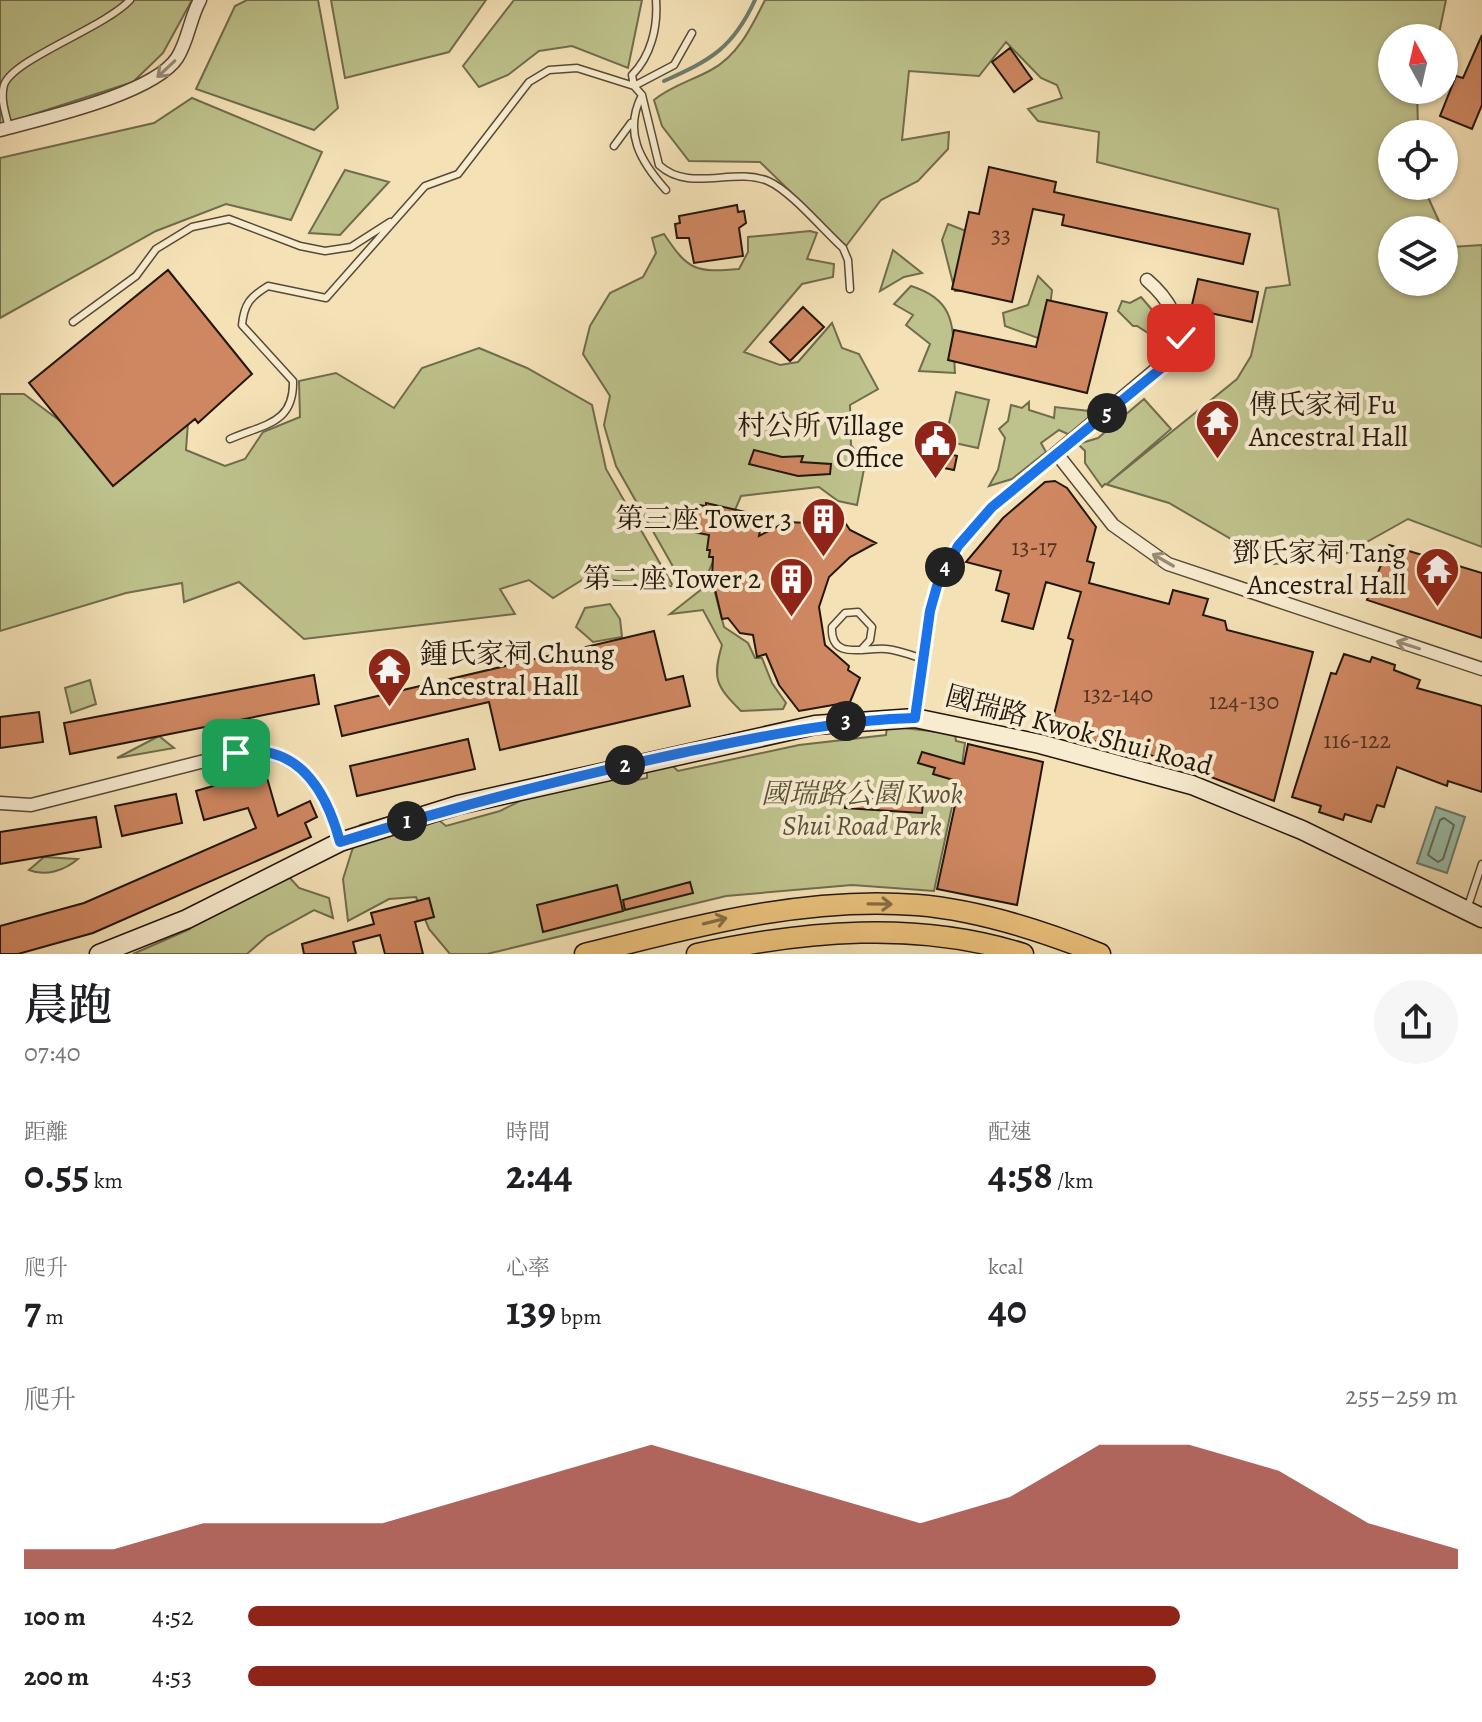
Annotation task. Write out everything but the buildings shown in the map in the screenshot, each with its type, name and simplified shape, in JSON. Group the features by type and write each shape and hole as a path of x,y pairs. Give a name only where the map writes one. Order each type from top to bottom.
{"main road":[{"path":"585,954 729,918 802,908 867,904 929,906 1011,923 1100,954"},
{"path":"706,953 801,935 855,933 946,939 1023,954"}],"street":[{"path":"5,129 137,89 164,73 179,56 200,0"},
{"path":"915,718 937,586 958,546 992,507 1178,351 1181,338 1173,313 1147,280"},
{"path":"1057,454 1113,525 1168,564 1482,669"},
{"name":"國瑞路 Kwok Shui Road","path":"99,954 187,919 340,842 458,805 612,768 815,725 915,718 1040,744 1192,785 1302,830 1474,914"},
{"path":"0,803 31,805 236,753 262,752 293,760 308,773 334,819 340,842"}],"lane":[{"path":"5,129 2,99 5,81 24,64 98,26 130,0"},
{"path":"634,86 632,75 646,57 653,34 656,0"},
{"path":"634,86 674,65 692,33"},
{"path":"230,439 285,415 294,402 293,381 242,325 244,308 250,297 268,286 326,298 425,186 458,174 529,82 549,70 577,68 634,86 642,95 655,155 666,171 682,178 755,178 776,186 843,248 848,260 850,289"},
{"path":"614,146 633,120 642,95"},
{"path":"633,120 634,142 645,167 666,190"},
{"path":"73,322 136,276 156,249 192,227 229,219 300,246 325,251 351,247 400,216"},
{"path":"890,649 872,634 869,620 858,612 845,613 834,621 831,634 837,645 848,652 890,649 923,659"},
{"path":"861,650 872,634"},
{"path":"1474,914 1482,864"}],"green space":[{"path":"0,0 192,0 163,53 133,82 0,125"},
{"path":"247,0 318,0 338,108 314,130 196,89 235,6"},
{"path":"331,0 486,0 449,52 345,78"},
{"path":"514,0 642,0 628,68 572,46 539,51 508,75 479,87 463,66"},
{"path":"765,0 1446,0 1441,24 1378,24 1378,104 1417,104 1418,120 1378,120 1378,200 1429,200 1437,216 1378,216 1378,296 1458,296 1458,247 1482,245 1482,547 1408,519 1338,558 1274,564 1169,503 1105,484 1102,487 1085,463 1085,451 1078,444 1098,438 1144,399 1171,429 1107,484 1237,379 1251,356 1266,288 1290,285 1278,209 1097,162 1099,132 1038,121 1028,109 1062,98 1057,85 1041,78 1006,42 979,76 909,71 902,140 949,132 948,149 918,181 881,200 846,246 760,162 689,161 662,126 654,100 721,64 743,40"},
{"path":"192,98 322,152 291,220 226,204 156,231 0,318 0,158 154,123"},
{"path":"345,170 389,182 340,235 309,233"},
{"path":"948,224 966,231 977,291 955,291 942,240"},
{"path":"810,231 817,233 807,259 834,264 833,277 802,284 744,352 780,365 798,362 832,323 842,348 859,354 878,389 850,405 851,445 865,464 857,505 838,501 819,487 741,496 703,585 684,586 616,466 604,425 610,396 583,354 590,326 610,293 643,277 656,253 652,238 664,234 680,255 694,266 724,270 739,269 748,252 748,237"},
{"path":"893,250 922,273 904,277 880,291"},
{"path":"1038,276 1052,290 1046,341 1005,326 1003,313 1028,305"},
{"path":"911,286 927,292 945,309 952,331 955,373 919,371 930,344 906,325 913,315 894,304"},
{"path":"1141,297 1161,324 1162,342 1133,326 1118,311 1122,301 1130,303"},
{"path":"479,348 527,368 592,405 606,469 673,586 652,588 590,575 553,598 529,580 500,589 515,614 304,639 239,582 184,602 182,583 126,593 0,631 0,394 24,394 119,465 189,409 186,450 225,466 245,459 263,432 300,417 299,381 336,373 394,408 422,368"},
{"path":"956,392 989,400 978,448 945,441"},
{"path":"1029,402 1029,410 1054,418 1055,407 1089,411 1090,421 1070,435 1059,430 1041,443 1046,452 1012,479 989,486 998,470 1005,438 999,429 1008,421 1011,405 1022,408"},
{"path":"712,581 724,627 748,643 755,658 762,658 772,683 786,703 783,709 741,711 718,681 717,666 722,645 703,610 670,614"},
{"path":"610,604 620,619 622,637 593,642 576,627 585,608"},
{"path":"90,680 96,704 71,713 65,688"},
{"name":"國瑞路公園 Kwok Shui Road Park","path":"887,726 955,734 956,741 965,743 957,802 953,802 934,891 852,885 726,896 487,954 450,954 429,929 416,897 389,899 348,921 343,879 360,825 423,807 446,826 500,811 534,794 612,777 623,783 647,778 647,766 666,760 678,771 799,745 886,735"},
{"path":"159,736 174,748 117,758"},
{"path":"44,857 78,859 55,871 42,873 29,870"},
{"path":"289,877 299,888 329,898 333,918 314,910 267,936 247,954 133,954 190,929 192,923"}],"water":[{"path":"1436,807 1465,817 1447,873 1417,863"}],"waterway":[{"path":"664,81 719,51 738,30 755,0"}],"place":[{"name":"傅氏家祠 Fu Ancestral Hall","path":"1218,460"},
{"name":"村公所 Village Office","path":"935,481"},
{"name":"第三座 Tower 3","path":"823,558"},
{"name":"鄧氏家祠 Tang Ancestral Hall","path":"1437,608"},
{"name":"第二座 Tower 2","path":"792,618"},
{"name":"鍾氏家祠 Chung Ancestral Hall","path":"389,709"}],"route":[{"path":"236,753 276,754 293,760 308,773 322,794 334,819 340,842 458,805 612,768 815,725 915,718 930,611 946,564 958,546 992,507 1170,361 1178,351 1181,338"}]}
